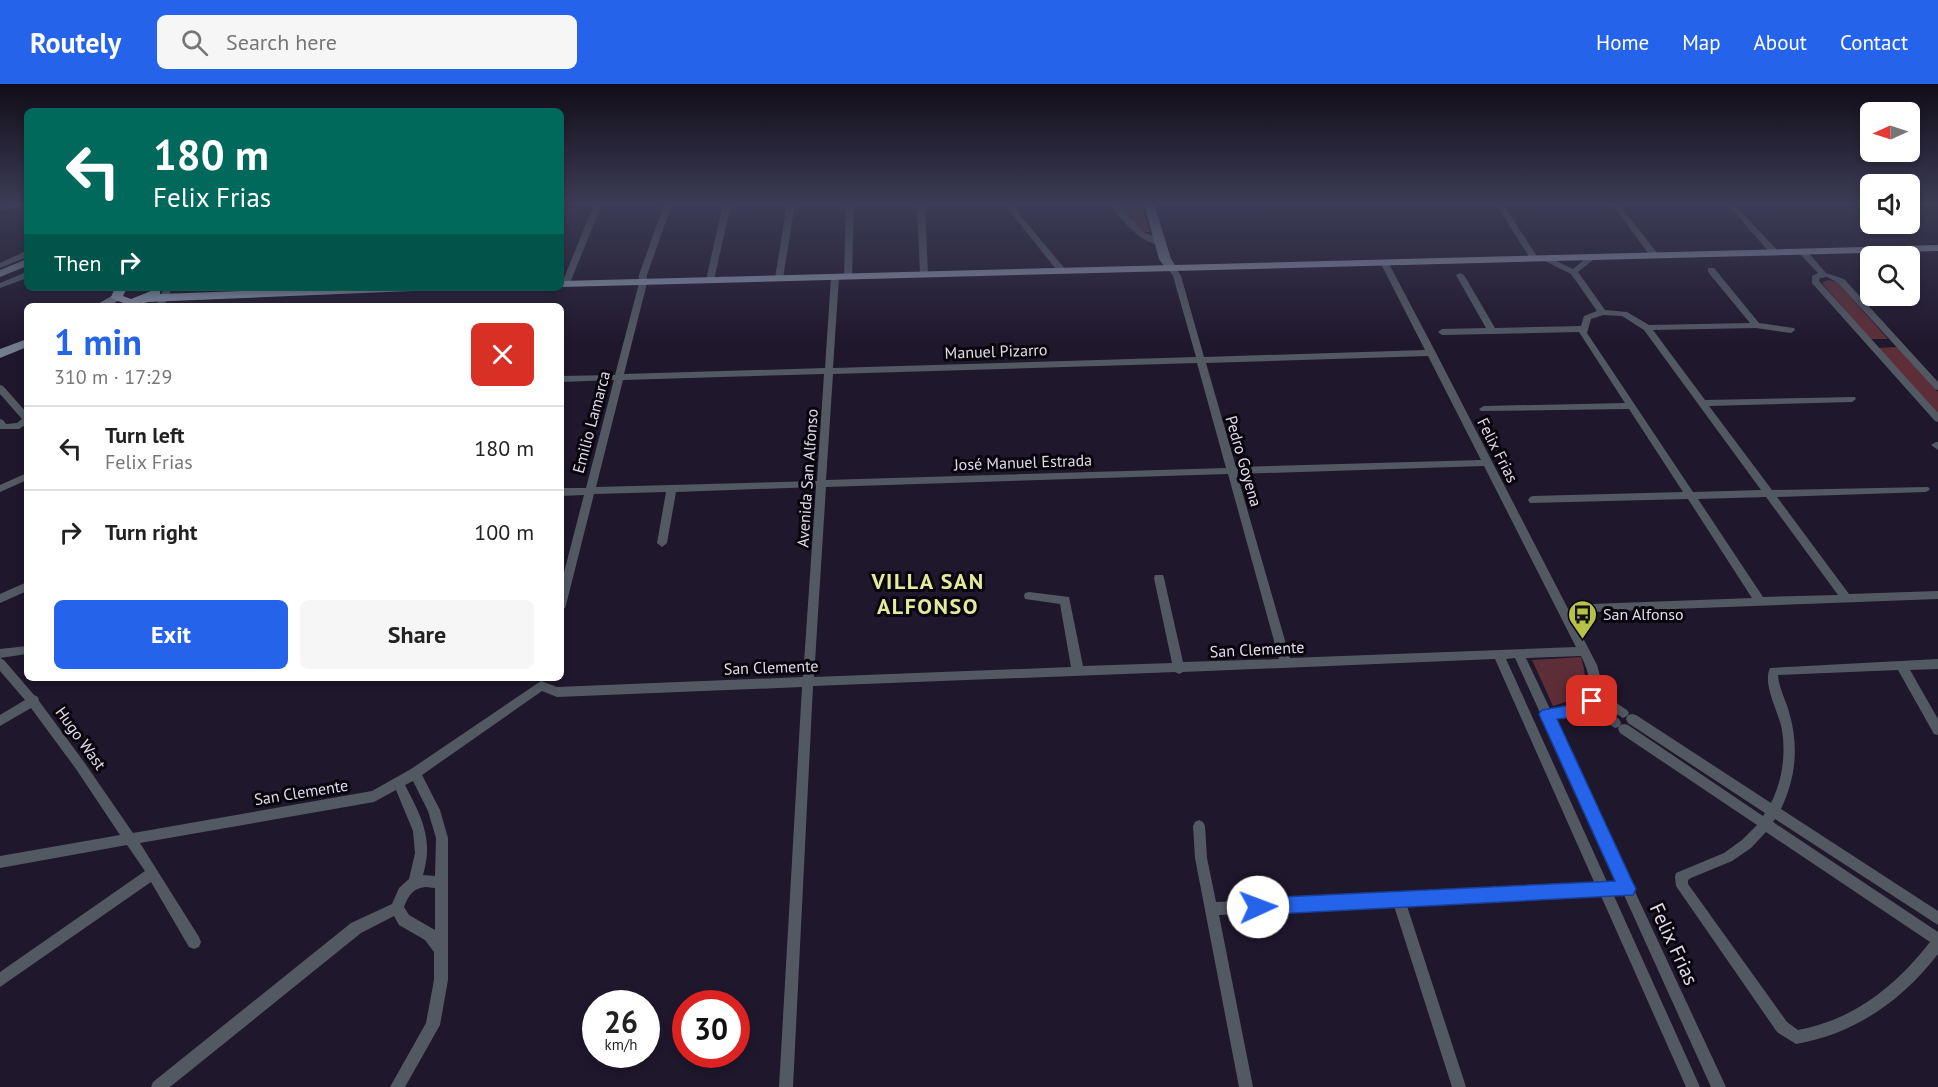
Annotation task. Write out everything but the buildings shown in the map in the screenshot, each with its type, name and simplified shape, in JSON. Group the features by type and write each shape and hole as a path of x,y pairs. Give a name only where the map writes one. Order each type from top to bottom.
{"main road":[{"path":"1163,251 1171,268"},
{"path":"564,283 1811,251"},
{"path":"0,276 24,265"},
{"path":"106,303 119,296 147,298 290,291"},
{"path":"0,348 24,338"},
{"path":"0,354 24,343"}],"street":[{"path":"564,283 578,251"},
{"name":"Emilio Lamarca","path":"564,594 643,282 653,251"},
{"path":"710,280 717,251"},
{"path":"779,278 783,251"},
{"path":"848,276 849,251"},
{"path":"923,251 924,274"},
{"path":"1045,251 1062,271"},
{"path":"1533,251 1538,258 1574,272 1602,312"},
{"path":"1651,251 1654,255"},
{"path":"1802,251 1823,274 1841,281 1938,387"},
{"path":"0,266 24,255"},
{"path":"1574,272 1593,257"},
{"name":"Felix Frias","path":"1384,262 1584,651 1595,677 1591,700"},
{"name":"Pedro Goyena","path":"1171,268 1177,276 1287,664"},
{"path":"1711,270 1756,325"},
{"path":"1823,274 1816,276 1815,281 1938,419"},
{"path":"0,286 24,275"},
{"path":"1460,275 1492,331"},
{"name":"Avenida San Alfonso","path":"786,1087 808,682 835,277"},
{"path":"1583,329 1587,318 1602,312 1624,314 1647,328 1846,598"},
{"path":"1647,328 1756,325 1791,330"},
{"path":"1442,332 1583,329"},
{"path":"1583,329 1760,601"},
{"path":"1869,342 1896,342"},
{"name":"Manuel Pizarro","path":"564,379 1432,353"},
{"path":"0,388 24,414"},
{"path":"1702,403 1852,399"},
{"path":"1484,409 1632,406"},
{"path":"0,422 7,428 24,423"},
{"path":"19,426 24,431"},
{"name":"José Manuel Estrada","path":"564,492 1486,463"},
{"path":"0,489 24,477"},
{"path":"662,543 672,488"},
{"path":"1533,500 1925,489"},
{"path":"1159,578 1179,669"},
{"path":"0,599 24,587"},
{"path":"1592,608 1938,595"},
{"path":"1029,596 1065,600 1078,672"},
{"path":"0,654 24,650"},
{"name":"San Clemente","path":"0,862 365,798 399,784 542,682 557,692 1179,669 1584,651"},
{"path":"1499,655 1693,1087"},
{"name":"Felix Frias","path":"1519,655 1719,1087"},
{"name":"Hugo Wast","path":"0,663 34,700 101,794 153,873 194,942"},
{"path":"1624,721 1766,825 1938,942 1918,969 1866,1011 1841,1024 1806,1036 1796,1036 1787,1031 1681,882 1681,877 1730,856 1766,825 1774,812 1790,772 1791,748 1786,719 1773,679 1774,671 1938,664"},
{"path":"1901,665 1938,730"},
{"path":"0,721 34,700"},
{"path":"1547,714 1573,711 1591,700 1774,812 1938,919"},
{"path":"397,1087 433,1025 440,997 442,838 434,810 415,773"},
{"path":"399,784 423,837 422,858 415,881"},
{"path":"1199,826 1201,858 1246,1087"},
{"path":"0,980 153,873"},
{"path":"158,1087 356,928 397,908 406,888 415,881 427,879 442,884"},
{"path":"1211,909 1627,889"},
{"path":"1399,901 1459,1087"},
{"path":"397,908 404,920 430,935 442,951"}],"shaded area":[{"path":"1829,280 1838,283 1888,339 1870,339 1822,283"},
{"path":"1898,347 1938,392 1938,416 1877,348"},
{"path":"1581,657 1585,677 1582,690 1572,699 1553,706 1532,660"}],"place":[{"name":"San Alfonso","path":"1582,640"}],"district":[{"name":"VILLA SAN ALFONSO","path":"928,594"}],"route":[{"path":"1258,907 1627,889 1547,714 1581,709 1592,701"}]}
